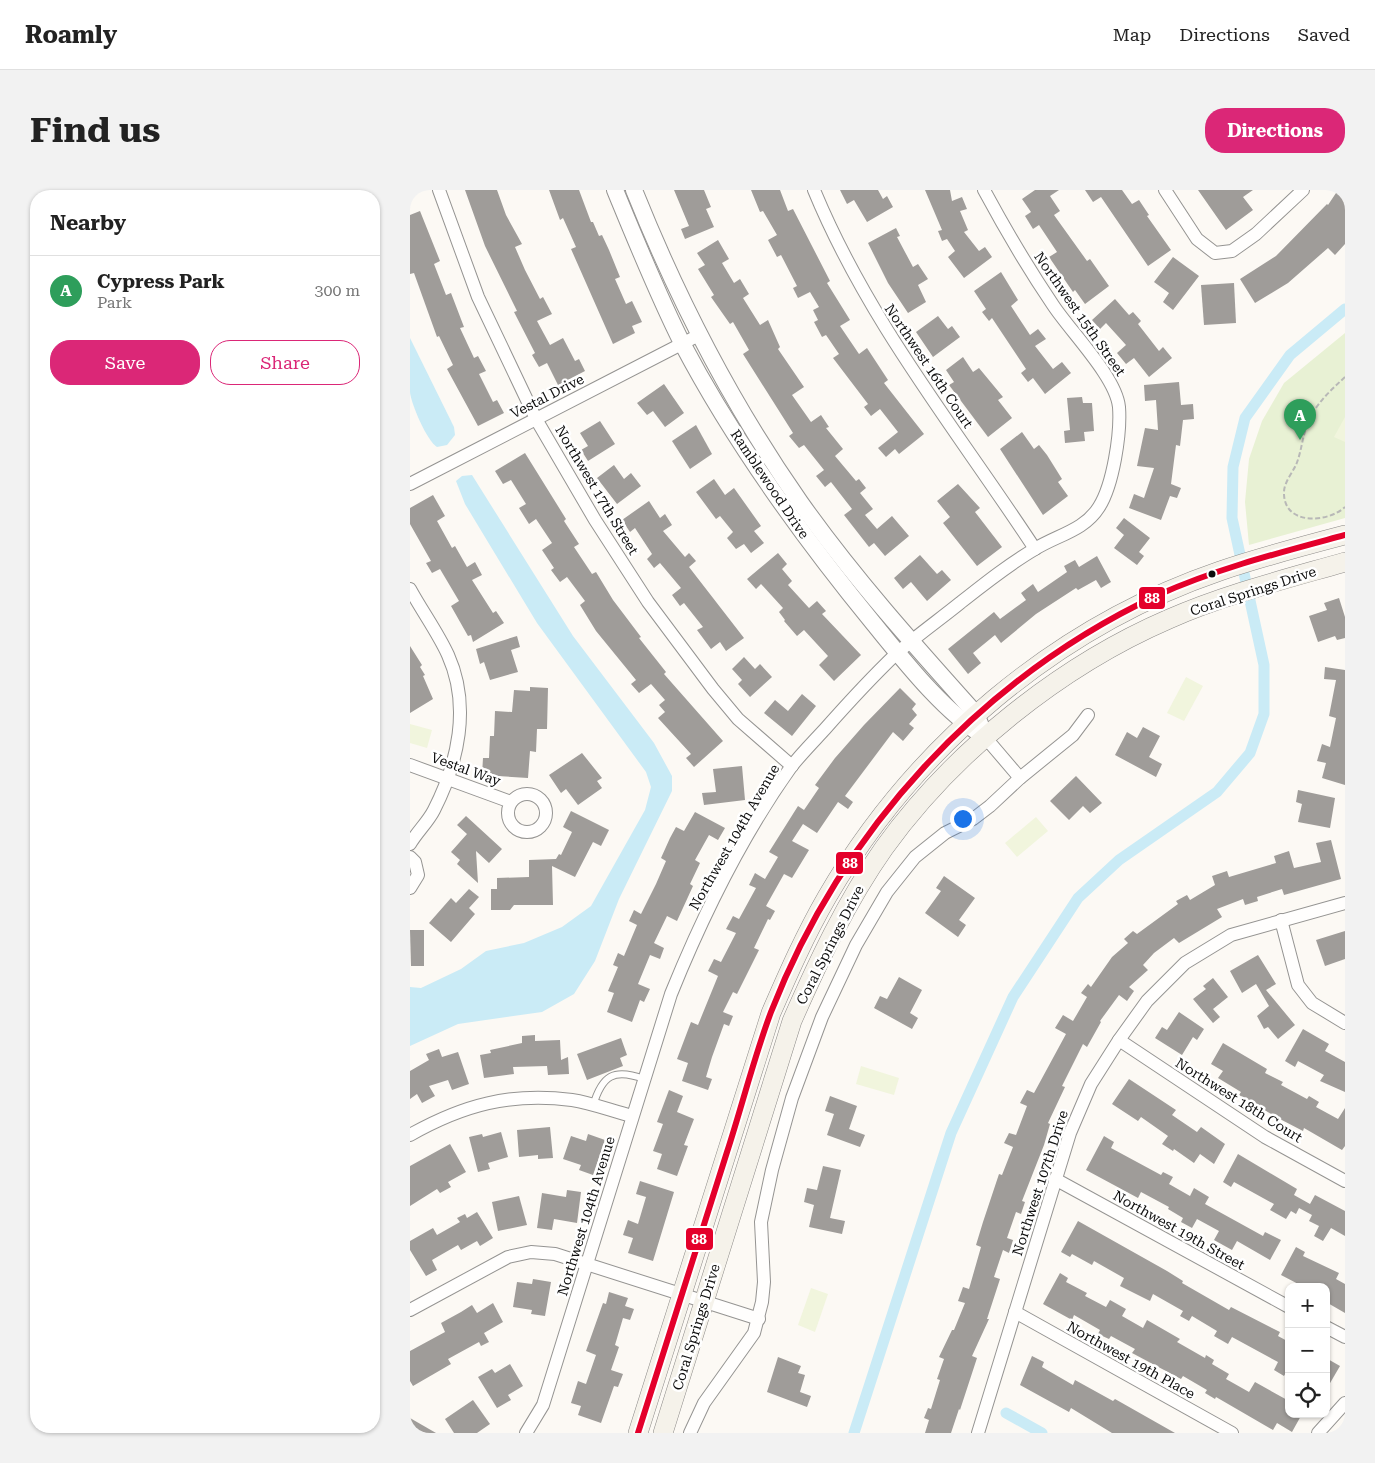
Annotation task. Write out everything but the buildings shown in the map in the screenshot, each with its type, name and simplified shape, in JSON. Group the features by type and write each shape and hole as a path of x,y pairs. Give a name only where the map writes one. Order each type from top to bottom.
{"main road":[{"name":"Coral Springs Drive","path":"638,1433 770,1013 797,952 828,896 867,836 903,791 970,719 1041,662 1103,624 1154,598 1220,571 1345,536"},
{"name":"Coral Springs Drive","path":"663,1433 789,1030 818,962 846,908 883,849 918,804 985,737 1060,680 1123,641 1169,619 1232,595 1345,562"}],"street":[{"name":"Northwest 17th Street","path":"439,190 478,297 536,419 600,528 648,602 689,658 738,719 792,766"},
{"name":"Ramblewood Drive","path":"615,190 682,343 736,435 787,514 898,653 970,719"},
{"name":"Ramblewood Drive","path":"634,190 654,240 699,335 751,427 801,503 912,641 970,719 1020,778"},
{"name":"Northwest 16th Court","path":"814,190 826,220 869,301 898,349 918,381 987,476 1035,549"},
{"name":"Northwest 15th Street","path":"984,190 1008,234 1054,306 1114,390 1119,407 1118,429 1106,493"},
{"path":"1165,190 1197,239 1215,253 1232,251 1256,234 1303,190"},
{"name":"Vestal Drive","path":"410,484 699,335"},
{"name":"Northwest 104th Avenue","path":"526,1433 543,1406 671,994 693,940 734,861 792,766 847,705 898,653 963,600 1035,549 1082,526 1098,508 1106,493"},
{"path":"410,589 448,656 459,694 460,725 457,752 448,778 433,811 410,844"},
{"path":"690,1433 704,1403 754,1333 759,1319 764,1282 761,1222 772,1170 792,1098 815,1035 856,945 887,892 915,857 945,833 984,810 1073,735 1088,715"},
{"name":"Vestal Way","path":"410,765 511,802"},
{"path":"410,857 415,862 418,875 410,888"},
{"name":"Northwest 107th Drive","path":"978,1433 1070,1132 1091,1084 1119,1040 1147,1000 1185,963 1231,935 1345,903"},
{"path":"1281,920 1298,986 1312,1003 1345,1023"},
{"name":"Northwest 18th Court","path":"1119,1040 1265,1137 1345,1181"},
{"path":"410,1135 438,1119 482,1103 529,1097 574,1101 632,1116"},
{"name":"Northwest 19th Street","path":"1055,1180 1285,1305"},
{"path":"410,1310 508,1257 531,1252 555,1254 759,1319"},
{"name":"Northwest 19th Place","path":"1015,1312 1232,1433"},
{"path":"1328,1328 1345,1337"},
{"path":"1318,1433 1345,1403"}],"lane":[{"path":"593,1106 596,1096 608,1077 617,1073 631,1074 644,1079"}],"path":[{"path":"1345,377 1330,390 1311,415 1297,463 1283,490 1284,500 1290,510 1300,517 1329,517 1345,507"},
{"path":"1341,381 1345,384"}],"green space":[{"path":"1345,333 1345,518 1249,545 1245,502 1249,459 1262,421 1284,383"},
{"path":"1345,417 1345,442 1334,437"},
{"path":"1186,677 1203,686 1184,721 1167,713"},
{"path":"410,724 432,730 427,748 410,743"},
{"path":"1036,817 1048,831 1017,857 1005,843"},
{"path":"861,1066 899,1078 894,1095 856,1084"},
{"path":"811,1288 828,1294 815,1332 798,1325"}],"water":[{"path":"410,338 454,427 455,435 447,445 437,447 433,443 424,430 413,405 410,392"},
{"path":"472,475 573,636 654,743 672,776 672,791 619,899 595,961 574,994 542,1012 458,1024 410,1046 410,987 421,988 461,969 486,951 524,943 562,927 591,906 645,810 651,787 646,772 537,623 465,504 456,481 462,476"}],"waterway":[{"path":"854,1433 951,1133 1013,997 1078,898 1119,860 1217,792 1250,753 1264,714 1264,665 1232,518 1233,467 1245,418 1290,355 1345,309"},
{"path":"1006,1413 1042,1433"}],"transit line":[{"name":"88","path":"638,1433 771,1012 801,945 837,882 878,822 925,766 976,715 1033,670 1093,629 1181,585 1250,561 1345,535"}],"place":[{"name":"Cypress Park","path":"1300,440"}]}
